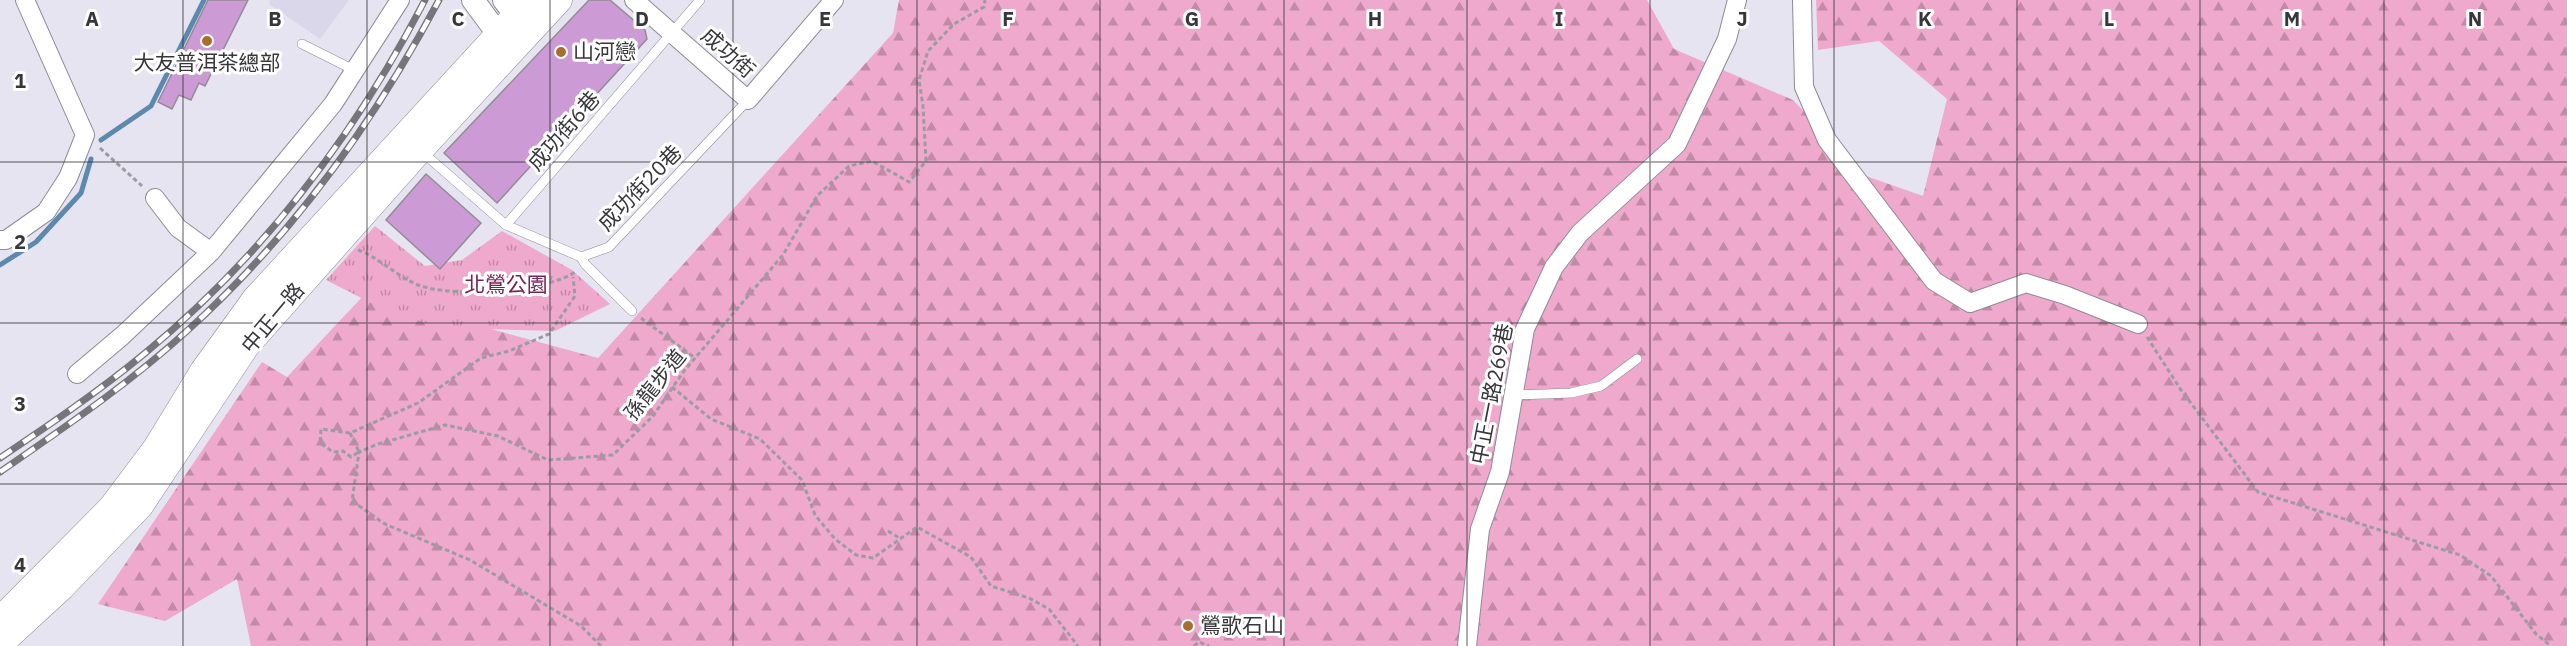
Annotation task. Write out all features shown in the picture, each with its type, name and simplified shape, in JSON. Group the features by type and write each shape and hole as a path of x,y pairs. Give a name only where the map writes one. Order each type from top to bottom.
{"main road":[{"name":"中正一路","path":"0,620 111,508 156,448 203,371 255,299 510,37 559,0"},
{"name":"中正一路","path":"0,644 62,587 140,506 247,345 420,150 510,37 517,5"}],"street":[{"path":"2,241 46,212 68,178 85,135 25,0"},
{"path":"77,374 122,336 211,252 333,104 400,0"},
{"path":"473,0 510,37"},
{"name":"成功街","path":"634,0 748,100 834,0"},
{"name":"中正一路269巷","path":"1467,646 1480,529 1500,472 1525,328 1554,267 1580,233 1677,144 1727,39 1737,0"},
{"path":"1802,0 1804,87 1827,140 1934,281 1970,303 2026,283 2065,295 2138,324"},
{"path":"154,198 178,228 211,252"}],"lane":[{"name":"成功街6巷","path":"506,225 700,0"},
{"path":"302,44 354,70"},
{"name":"成功街20巷","path":"583,260 609,247 748,100"},
{"path":"420,150 506,225 583,260 632,312"},
{"path":"1514,395 1571,393 1600,386 1637,358"}],"path":[{"name":"孫龍步道","path":"359,452 378,444 445,425 498,436 548,460 613,456 653,416 695,358 783,255 817,196 849,166 872,161 909,182 926,161 919,80 928,51 954,24 984,7 985,0"},
{"path":"85,135 154,198"},
{"path":"336,244 362,251 386,268 419,285 454,291 529,287 573,274 583,260"},
{"path":"359,452 351,457 343,451 333,452 320,443 321,429 350,434 418,403 481,358 509,351 549,334 575,296 573,277"},
{"path":"632,312 695,358"},
{"path":"2138,324 2181,390 2258,492 2460,555 2491,576 2536,634 2551,646"},
{"path":"672,387 711,419 760,439 802,480 815,515 835,539 856,555 873,558 917,527 971,557 991,586 1029,598 1049,609 1078,646"},
{"path":"350,434 359,452 352,501 385,524 471,561 581,626 601,646"},
{"path":"888,531 901,539"},
{"path":"1194,646 1199,642 1209,646"}],"shaded area":[{"path":"270,0 349,0 320,39 269,4"}],"green space":[{"path":"899,0 1647,0 1674,49 1793,100 1866,176 1923,196 1947,99 1879,41 1818,50 1816,0 2567,0 2567,646 251,646 237,579 165,621 98,604 262,362 287,377 364,295 598,358 893,33"},
{"name":"北鶯公園","path":"375,226 425,266 462,260 502,231 572,270 610,304 555,331 441,328 381,308 326,280"}],"building":[{"name":"大友普洱茶總部","path":"208,0 248,0 205,86 199,83 191,100 179,95 172,109 158,102"},
{"path":"589,0 610,0 645,30 647,39 497,203 444,153"},
{"path":"426,174 481,223 440,269 386,220"}],"waterway":[{"path":"101,140 151,106 204,0"},
{"path":"0,265 36,242 81,193 91,159"}],"railway":[{"path":"0,458 127,368 228,277 266,235 336,146 398,50 425,0"},
{"path":"0,472 97,404 143,368 188,330 262,256 296,217 358,134 387,91 439,0"}],"place":[{"name":"大友普洱茶總部","path":"207,41"},
{"name":"山河戀","path":"561,52"},
{"name":"鶯歌石山","path":"1188,626"}]}
